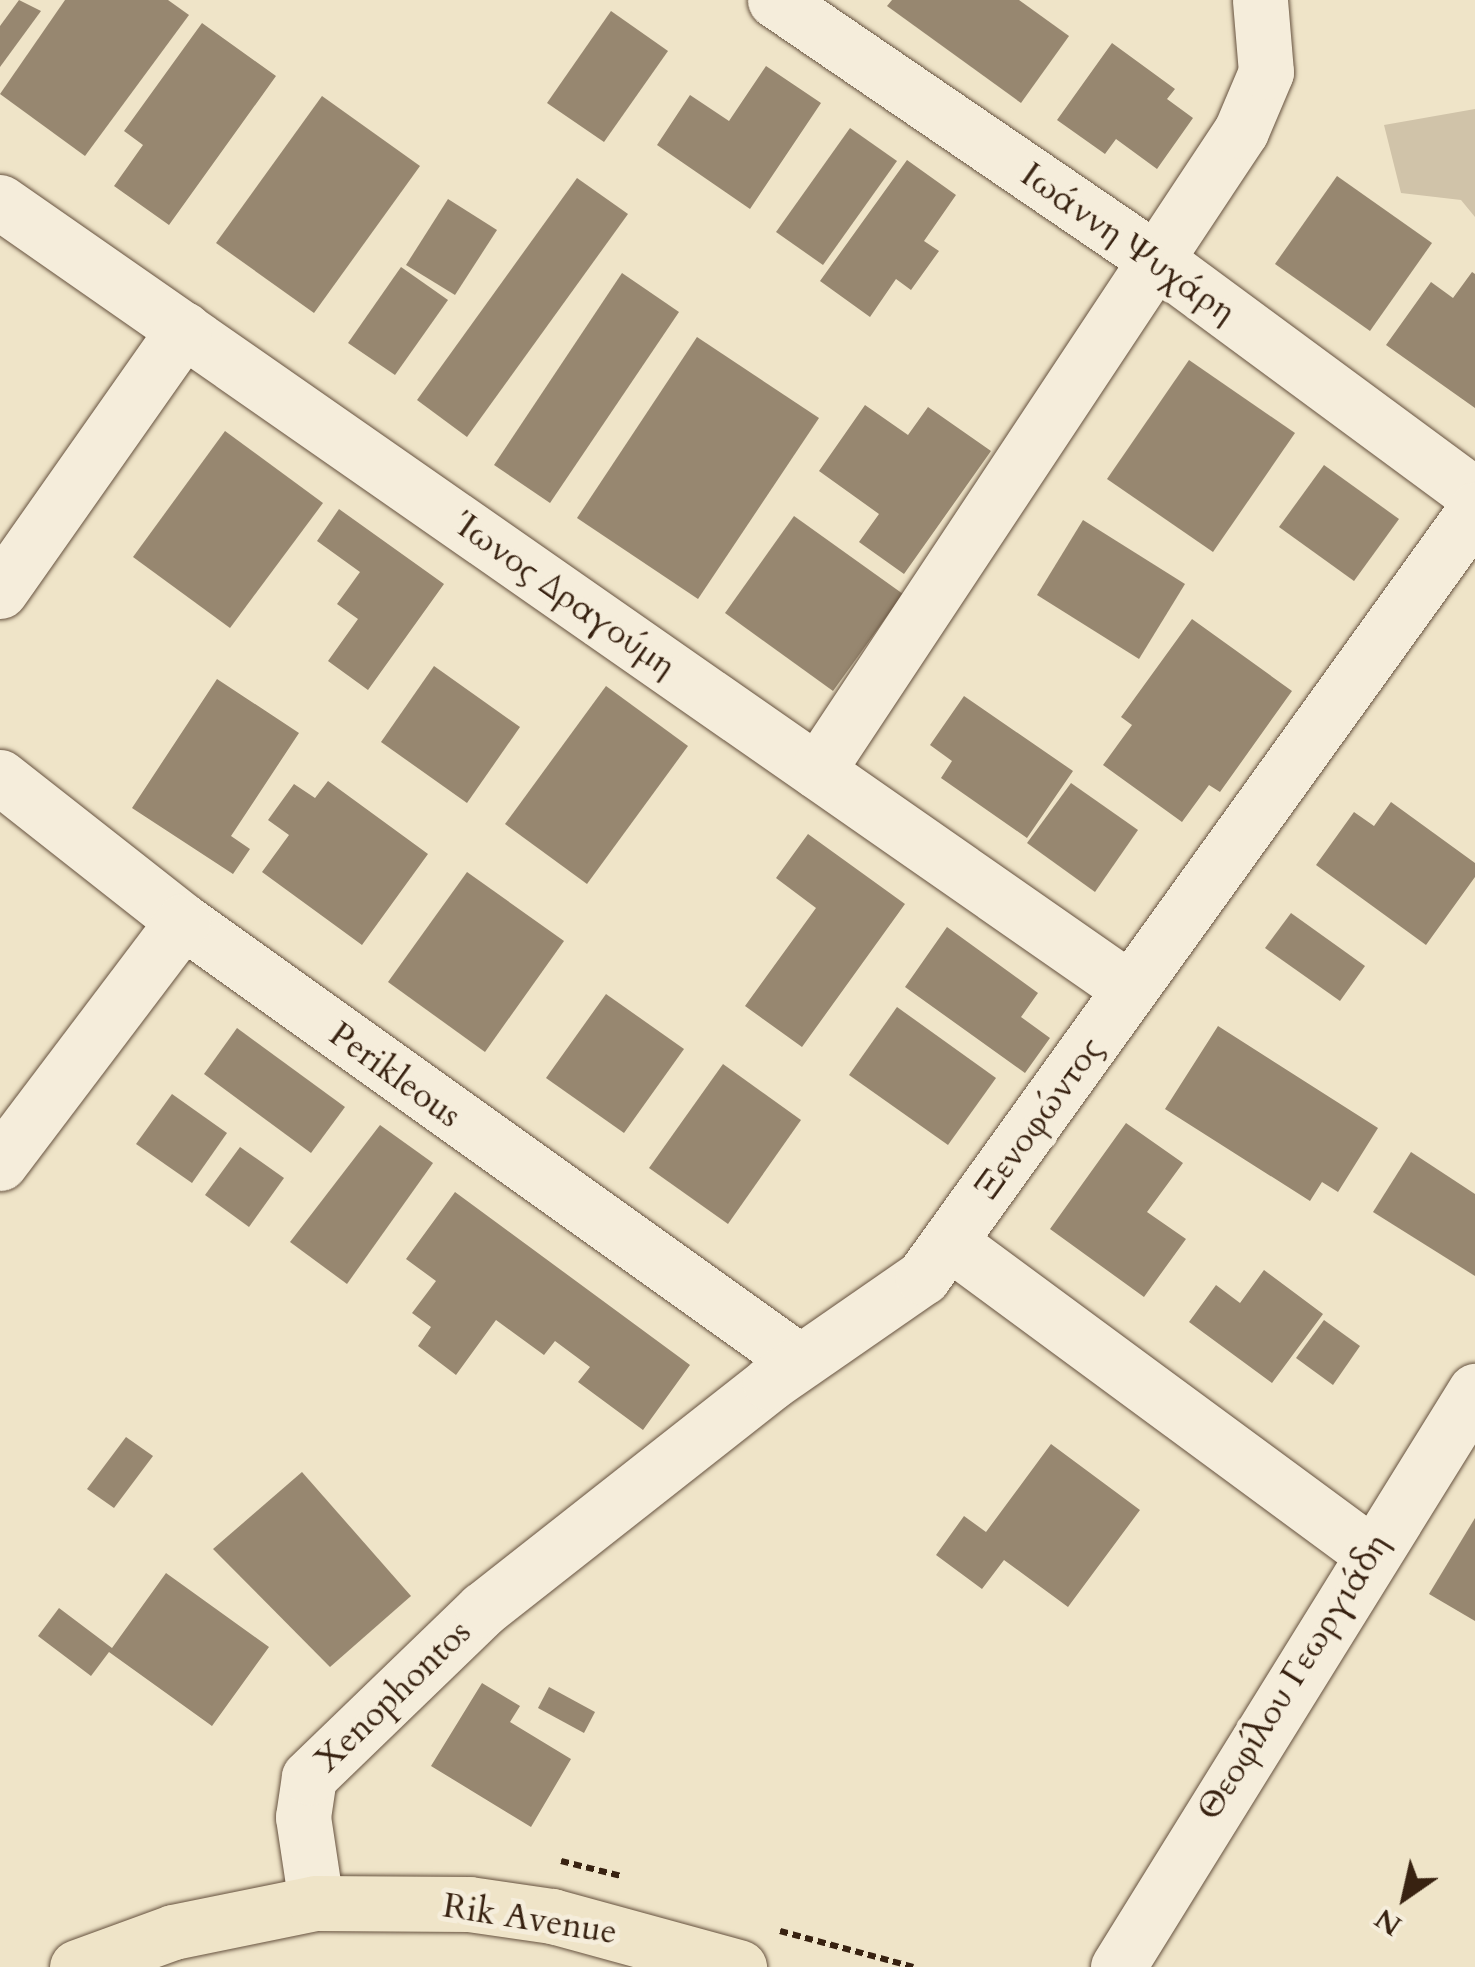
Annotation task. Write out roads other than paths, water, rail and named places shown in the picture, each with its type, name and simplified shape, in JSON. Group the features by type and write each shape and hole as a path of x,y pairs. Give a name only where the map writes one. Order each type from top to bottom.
{"main road":[{"name":"Rik Avenue","path":"77,1967 172,1932 316,1903 469,1904 552,1916 738,1967"}],"street":[{"name":"Ιωάννη Ψυχάρη","path":"775,0 1159,262 1475,496"},
{"path":"817,771 1159,262 1242,131 1266,72 1260,0"},
{"name":"Ίωνος Δραγούμη","path":"0,202 1130,989"},
{"path":"0,591 184,329"},
{"name":"Ξενοφώντος","path":"483,1608 800,1361 889,1306 949,1242 1475,510"},
{"name":"Perikleous","path":"0,777 183,922 800,1361"},
{"path":"0,1162 183,922"},
{"path":"949,1242 1372,1553"},
{"name":"Θεοφίλου Γεωργιάδη","path":"1118,1967 1475,1391"},
{"name":"Xenophontos","path":"316,1903 302,1792 337,1748 483,1608"}]}
